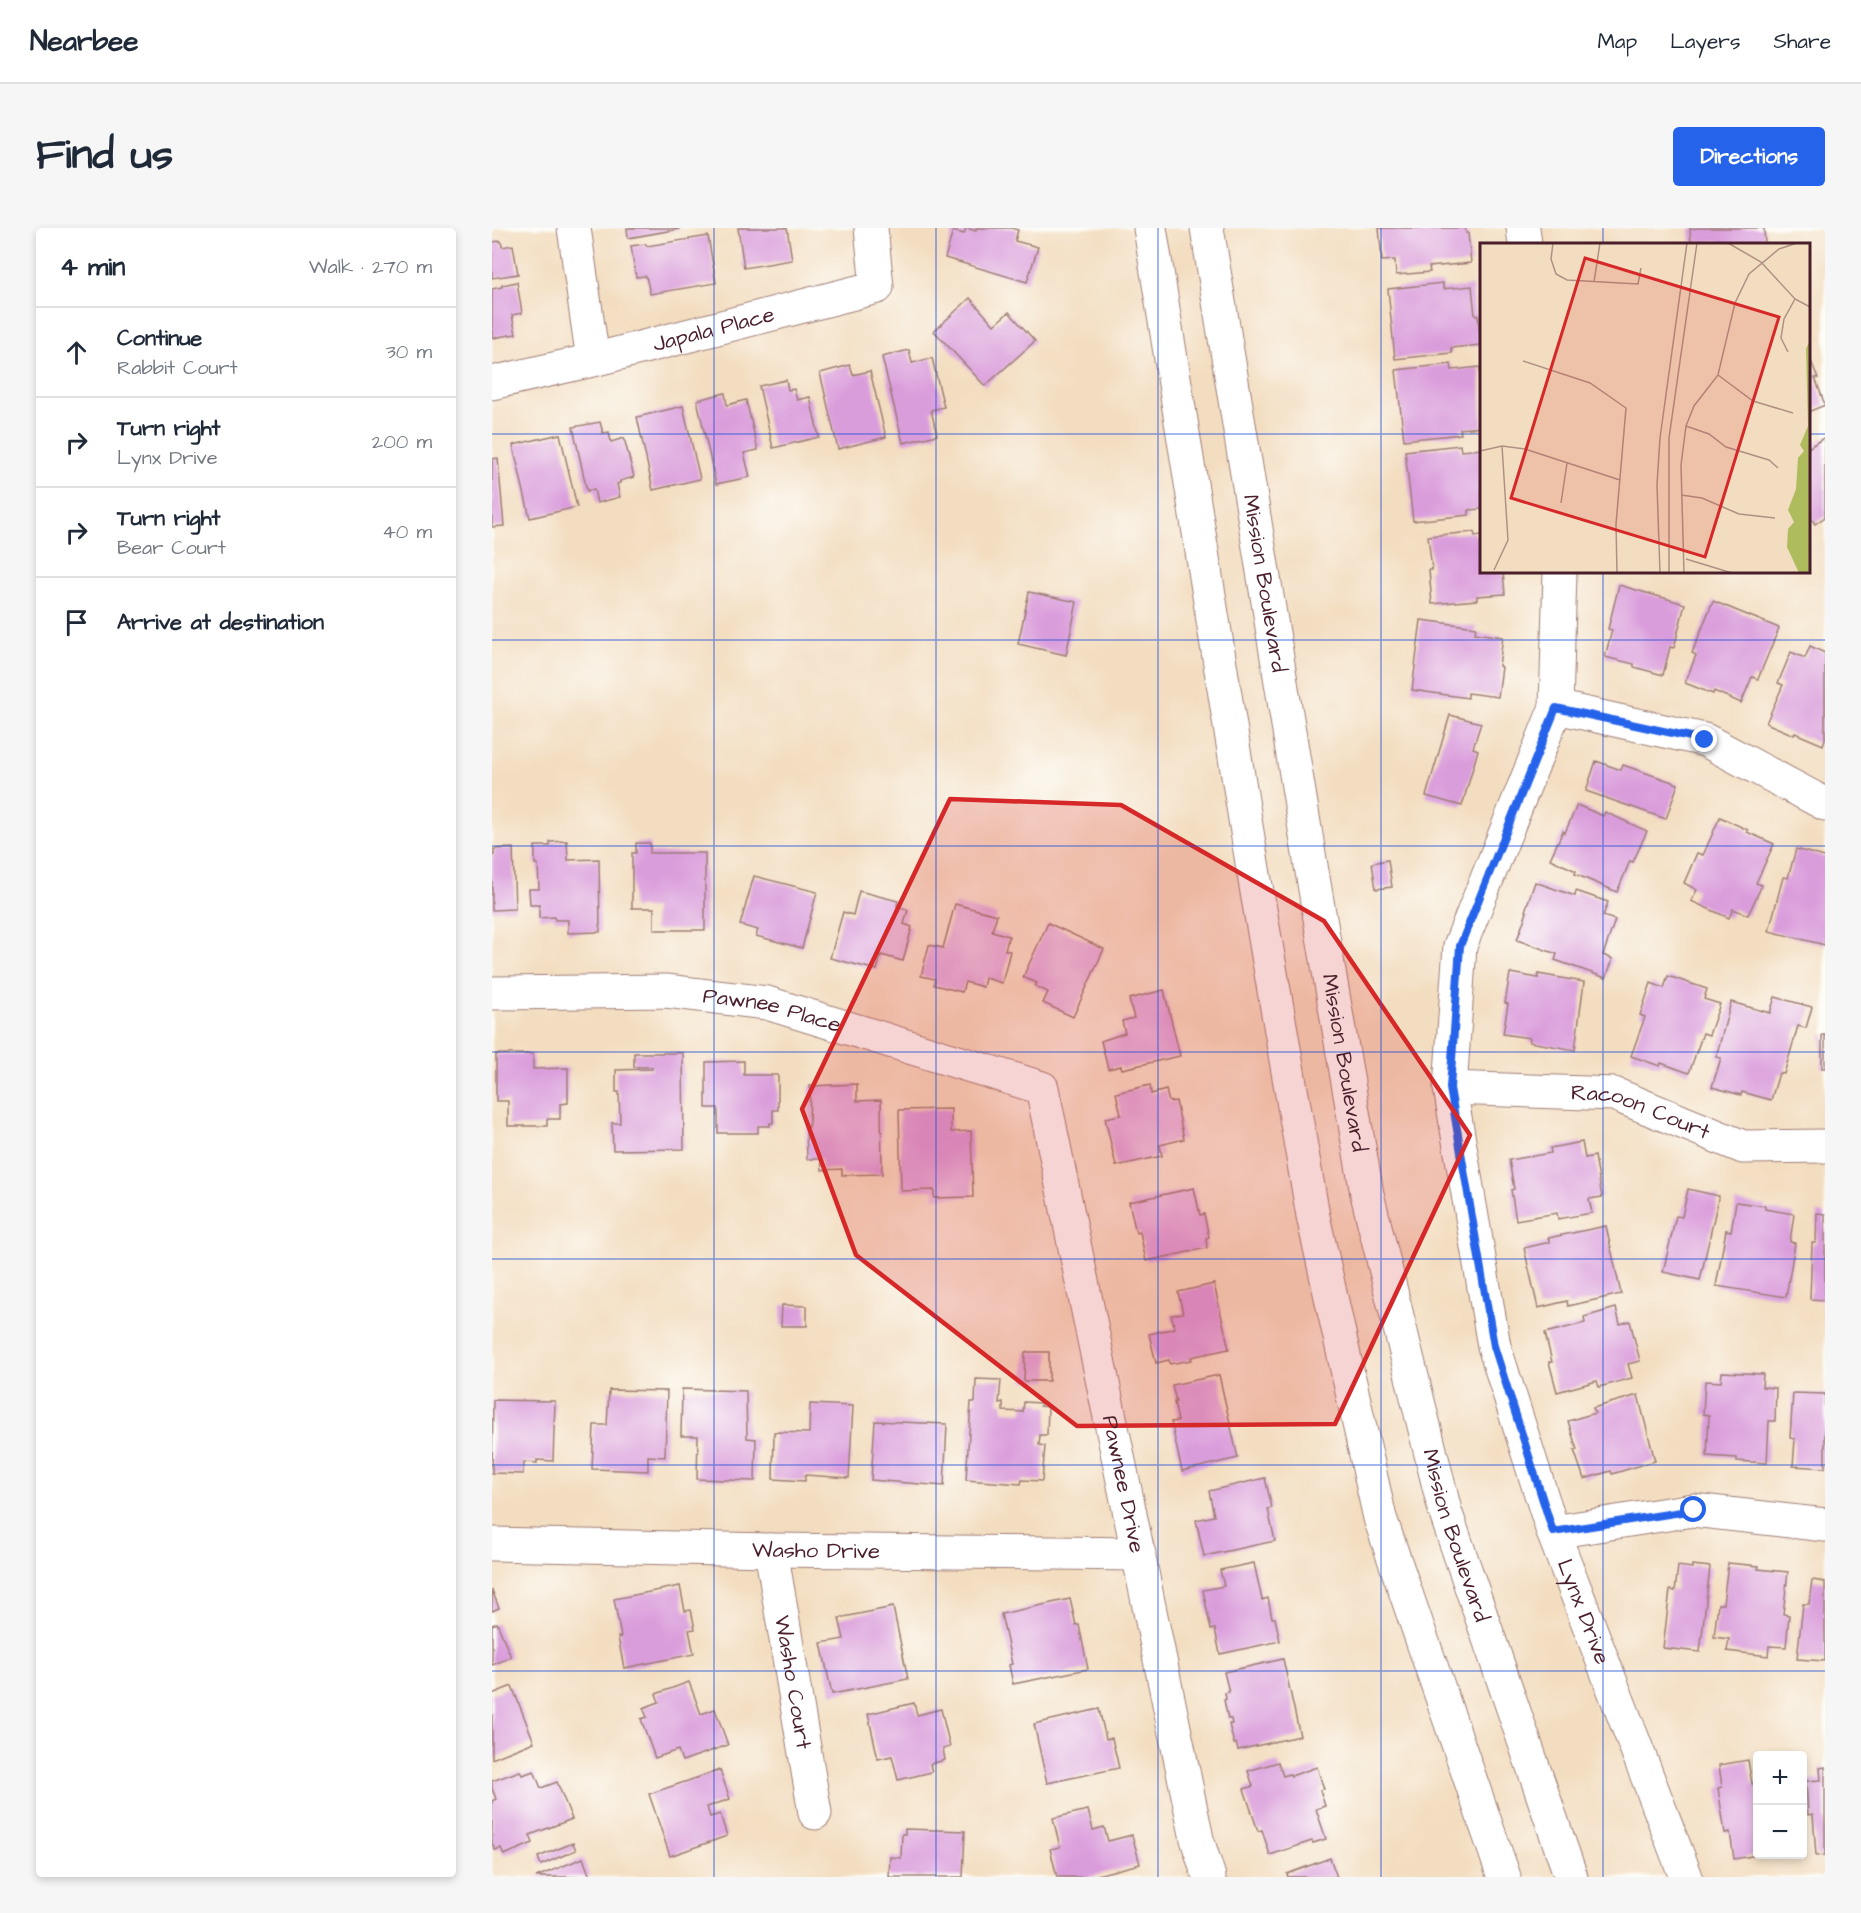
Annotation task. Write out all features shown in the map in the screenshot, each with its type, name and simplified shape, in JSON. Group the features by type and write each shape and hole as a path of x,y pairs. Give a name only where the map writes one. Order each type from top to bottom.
{"street":[{"path":"574,228 593,360"},
{"name":"Japala Place","path":"492,383 593,360 877,287 871,228"},
{"path":"1150,228 1253,869 1312,1216 1380,1518 1504,1877"},
{"name":"Mission Boulevard","path":"1207,228 1306,837 1367,1194 1445,1511 1571,1877"},
{"path":"1523,228 1525,243"},
{"name":"Lynx Drive","path":"1560,573 1556,708 1460,946 1450,1088 1494,1346 1553,1532 1686,1877"},
{"path":"1556,708 1705,740 1825,804"},
{"name":"Pawnee Place","path":"492,993 666,992 766,1003 1042,1088"},
{"name":"Pawnee Drive","path":"1042,1088 1197,1839 1209,1877"},
{"name":"Racoon Court","path":"1450,1088 1614,1094 1743,1147 1825,1146"},
{"path":"1553,1532 1694,1510 1825,1525"},
{"name":"Washo Drive","path":"492,1544 1139,1554"},
{"name":"Washo Court","path":"771,1550 815,1813"}],"highlighted area":[{"path":"950,799 1121,805 1324,921 1470,1135 1335,1424 1077,1426 856,1255 802,1109"}],"building":[{"path":"627,228 679,228 679,229 628,238"},
{"path":"738,228 787,228 792,260 744,268"},
{"path":"966,228 976,231 976,228 1011,228 1018,230 1015,241 1038,247 1027,282 945,258 953,231 964,234"},
{"path":"1379,228 1465,228 1468,233 1471,263 1429,267 1430,272 1396,275 1395,260 1382,261"},
{"path":"1764,228 1765,243 1719,243 1719,241 1691,243 1690,229"},
{"path":"708,236 716,283 650,294 646,276 636,277 631,246 646,244 647,246"},
{"path":"501,241 502,247 513,245 518,274 492,278 492,242"},
{"path":"517,282 522,313 512,315 516,334 492,338 492,289"},
{"path":"1443,283 1443,289 1472,286 1475,315 1478,315 1480,345 1451,348 1452,353 1395,359 1388,289"},
{"path":"970,298 994,325 1009,312 1035,341 985,386 934,331"},
{"path":"909,350 912,363 932,358 944,407 931,410 937,435 903,443 882,357"},
{"path":"1810,359 1818,378 1815,378 1825,405 1810,411"},
{"path":"1451,364 1452,370 1480,367 1480,427 1460,429 1461,434 1404,440 1396,370"},
{"path":"850,365 853,375 870,371 886,437 838,449 820,373"},
{"path":"786,380 788,390 794,389 797,400 810,397 819,437 773,448 759,386"},
{"path":"725,393 727,405 746,400 758,450 744,453 750,477 716,484 697,400"},
{"path":"683,406 700,479 653,490 637,417"},
{"path":"600,422 603,433 609,432 611,442 624,438 634,477 617,484 620,497 597,503 594,489 587,491 573,427"},
{"path":"560,434 577,507 530,518 513,445"},
{"path":"1825,437 1825,517 1815,524 1810,517 1810,447"},
{"path":"1460,445 1461,451 1480,449 1480,509 1469,510 1469,515 1413,521 1405,451"},
{"path":"498,458 504,526 492,527 492,459"},
{"path":"1474,532 1475,536 1480,535 1480,573 1503,573 1505,594 1477,596 1477,600 1432,604 1429,570 1432,570 1428,536"},
{"path":"1619,585 1685,604 1674,648 1670,647 1663,675 1634,667 1634,664 1605,657 1612,630 1608,629"},
{"path":"1029,592 1077,602 1066,655 1018,644"},
{"path":"1713,601 1779,628 1758,679 1752,677 1741,703 1714,691 1713,694 1685,683 1696,655 1692,653"},
{"path":"1421,620 1476,627 1475,633 1503,637 1498,697 1468,693 1468,698 1412,690"},
{"path":"1810,646 1825,653 1825,739 1823,745 1766,723 1783,685 1778,683 1791,652 1805,658"},
{"path":"1450,715 1481,723 1473,748 1478,750 1462,806 1426,796"},
{"path":"1596,761 1621,770 1623,765 1678,784 1666,819 1586,791"},
{"path":"1577,805 1603,816 1605,812 1647,831 1633,862 1630,861 1617,892 1575,874 1576,871 1550,859"},
{"path":"1720,817 1774,844 1756,883 1762,885 1748,915 1733,909 1729,918 1691,901 1697,890 1684,883 1697,853 1703,855"},
{"path":"567,841 568,860 599,859 600,932 568,933 568,920 555,920 554,917 539,918 539,905 530,905 529,889 539,889 535,846 550,846 550,842"},
{"path":"636,843 650,843 650,853 705,853 705,930 654,930 654,908 632,908 632,853 636,853"},
{"path":"513,848 515,909 492,910 492,855 494,855 494,849"},
{"path":"1796,849 1825,857 1825,945 1769,931 1783,877 1788,878"},
{"path":"1388,860 1392,887 1376,889 1372,863"},
{"path":"754,876 817,892 802,948 756,936 758,930 740,925"},
{"path":"1535,882 1575,896 1576,891 1608,902 1603,916 1615,920 1603,955 1613,959 1606,978 1555,960 1557,954 1517,940"},
{"path":"859,891 898,901 897,906 908,910 904,924 912,927 903,961 881,955 877,970 830,958 843,912 853,915"},
{"path":"955,904 997,915 992,931 1009,936 1005,950 1010,951 1002,983 985,978 983,987 965,982 962,992 934,985 935,979 921,976 929,945 943,948"},
{"path":"1048,923 1104,949 1073,1017 1043,1003 1048,992 1035,986 1037,983 1023,977"},
{"path":"1510,973 1538,978 1538,974 1584,982 1575,1050 1529,1042 1530,1038 1503,1034"},
{"path":"1668,976 1707,989 1704,999 1720,1004 1709,1035 1703,1033 1689,1073 1631,1056 1645,1017 1640,1015 1651,983 1664,988"},
{"path":"1164,990 1180,1056 1122,1069 1121,1066 1108,1069 1101,1041 1125,1033 1122,1021 1134,1018 1129,999"},
{"path":"1775,997 1812,1007 1806,1028 1798,1026 1784,1074 1779,1073 1771,1100 1712,1087 1721,1058 1716,1057 1731,1002 1770,1013"},
{"path":"1822,1035 1825,1035 1825,1068 1822,1068"},
{"path":"634,1053 683,1053 684,1149 613,1150 612,1123 620,1123 616,1070 652,1069 652,1067 634,1067"},
{"path":"496,1054 533,1054 533,1069 568,1068 568,1103 560,1104 560,1119 547,1119 547,1126 508,1126 508,1101 496,1101"},
{"path":"744,1061 744,1075 778,1075 778,1110 773,1110 773,1123 770,1123 770,1126 758,1126 758,1133 718,1133 718,1108 706,1108 706,1062"},
{"path":"857,1084 857,1101 881,1100 882,1174 842,1175 842,1169 822,1170 821,1159 807,1159 806,1127 809,1127 810,1086"},
{"path":"1150,1085 1151,1094 1166,1090 1169,1102 1176,1101 1184,1139 1160,1145 1162,1156 1116,1166 1105,1118 1121,1115 1116,1093"},
{"path":"951,1109 951,1132 971,1131 973,1197 934,1198 934,1190 901,1191 899,1110"},
{"path":"1582,1142 1585,1158 1595,1156 1602,1197 1589,1199 1592,1213 1558,1219 1557,1213 1516,1220 1509,1160 1551,1153 1550,1148"},
{"path":"1194,1188 1200,1215 1204,1214 1209,1237 1206,1238 1207,1248 1146,1261 1140,1232 1136,1233 1129,1202"},
{"path":"1688,1189 1719,1196 1700,1280 1663,1272 1676,1216 1682,1217"},
{"path":"1736,1202 1765,1206 1765,1209 1794,1214 1790,1242 1795,1243 1786,1297 1716,1286 1726,1230 1731,1231"},
{"path":"1817,1213 1825,1214 1825,1300 1810,1299 1812,1243 1816,1243"},
{"path":"1606,1226 1621,1294 1568,1306 1567,1301 1538,1308 1524,1248 1550,1242 1548,1238"},
{"path":"1214,1284 1229,1349 1191,1357 1192,1360 1170,1364 1169,1360 1156,1363 1149,1334 1175,1328 1171,1315 1183,1313 1178,1292"},
{"path":"782,1305 807,1306 807,1326 781,1326"},
{"path":"1616,1308 1620,1324 1630,1321 1640,1361 1628,1364 1632,1378 1599,1387 1597,1381 1557,1392 1549,1362 1552,1362 1545,1333 1585,1323 1584,1317"},
{"path":"1025,1352 1049,1352 1049,1381 1024,1381"},
{"path":"1722,1372 1763,1374 1762,1387 1776,1388 1775,1421 1769,1421 1767,1463 1707,1456 1709,1415 1703,1414 1705,1381 1721,1382"},
{"path":"1219,1375 1238,1458 1182,1471 1171,1422 1178,1421 1172,1385"},
{"path":"976,1379 1001,1380 999,1403 1003,1402 1003,1411 1023,1412 1024,1402 1041,1403 1040,1406 1048,1407 1047,1435 1040,1435 1039,1445 1045,1446 1042,1481 1022,1480 1021,1484 966,1480 971,1402 975,1402"},
{"path":"682,1389 746,1391 747,1438 756,1439 755,1481 697,1479 698,1436 681,1436"},
{"path":"609,1390 667,1391 665,1457 648,1456 648,1471 592,1469 594,1425 607,1425"},
{"path":"1793,1393 1825,1394 1825,1468 1793,1466 1795,1439 1790,1438"},
{"path":"1638,1395 1655,1461 1612,1474 1611,1471 1584,1479 1574,1450 1577,1450 1568,1421 1595,1413 1593,1408"},
{"path":"493,1400 555,1401 553,1461 524,1462 523,1474 492,1473"},
{"path":"810,1404 853,1406 849,1478 805,1475 805,1481 773,1479 774,1432 809,1433"},
{"path":"875,1421 947,1424 944,1486 871,1480"},
{"path":"1265,1478 1272,1508 1268,1509 1275,1541 1204,1556 1196,1520 1214,1516 1209,1491"},
{"path":"1254,1563 1262,1600 1268,1598 1280,1641 1220,1654 1215,1629 1211,1630 1203,1590 1224,1586 1220,1570"},
{"path":"1728,1563 1788,1572 1783,1614 1789,1615 1786,1647 1769,1646 1768,1656 1727,1651 1729,1639 1714,1637 1718,1604 1723,1604"},
{"path":"1692,1565 1710,1567 1700,1652 1663,1648 1670,1590 1675,1591 1678,1566 1692,1568"},
{"path":"1812,1580 1825,1582 1825,1661 1797,1659 1803,1604 1809,1604"},
{"path":"680,1586 685,1611 691,1610 695,1629 689,1630 694,1654 624,1668 614,1599"},
{"path":"492,1590 499,1608 492,1611"},
{"path":"1070,1599 1076,1625 1079,1625 1088,1669 1013,1684 1009,1665 1012,1664 1001,1614"},
{"path":"893,1607 908,1679 832,1694 821,1643 844,1639 839,1618"},
{"path":"497,1623 511,1657 492,1665 492,1625"},
{"path":"1283,1659 1300,1736 1238,1750 1236,1743 1234,1744 1229,1724 1232,1724 1231,1719 1228,1719 1224,1700 1226,1699 1225,1693 1229,1692 1224,1672"},
{"path":"689,1682 701,1714 715,1709 728,1745 682,1761 678,1750 655,1758 641,1719 647,1717 643,1708 659,1702 656,1694"},
{"path":"512,1686 534,1742 492,1759 492,1694"},
{"path":"914,1703 917,1715 941,1709 950,1747 943,1749 945,1760 930,1764 932,1772 898,1780 892,1756 878,1759 868,1714"},
{"path":"1099,1709 1106,1739 1112,1738 1119,1768 1047,1783 1034,1724"},
{"path":"1748,1760 1753,1784 1753,1856 1734,1859 1730,1832 1725,1833 1718,1788 1722,1787 1719,1765"},
{"path":"1278,1762 1283,1776 1290,1774 1291,1776 1317,1767 1324,1789 1320,1790 1325,1806 1316,1809 1326,1839 1313,1843 1312,1841 1270,1855 1262,1830 1258,1831 1244,1789 1253,1786 1248,1771"},
{"path":"1825,1767 1825,1855 1816,1856 1813,1814 1808,1815 1807,1781 1821,1780 1820,1768"},
{"path":"720,1770 730,1799 707,1807 710,1817 720,1814 727,1836 670,1856 649,1794"},
{"path":"520,1771 522,1775 534,1771 541,1788 557,1782 572,1819 530,1835 533,1843 504,1855 501,1848 495,1850 492,1843 492,1801 496,1799 492,1781"},
{"path":"1088,1810 1093,1830 1104,1827 1108,1841 1132,1835 1140,1864 1089,1877 1057,1877 1050,1849 1060,1847 1053,1818"},
{"path":"905,1829 965,1831 963,1877 889,1877 890,1857 901,1858 902,1834 905,1834"},
{"path":"573,1843 576,1850 541,1865 538,1857"},
{"path":"583,1858 590,1877 536,1877"},
{"path":"1330,1858 1337,1877 1288,1877 1287,1874"}],"route":[{"path":"1694,1510 1553,1532 1494,1346 1450,1088 1460,946 1556,708 1705,740"}]}
